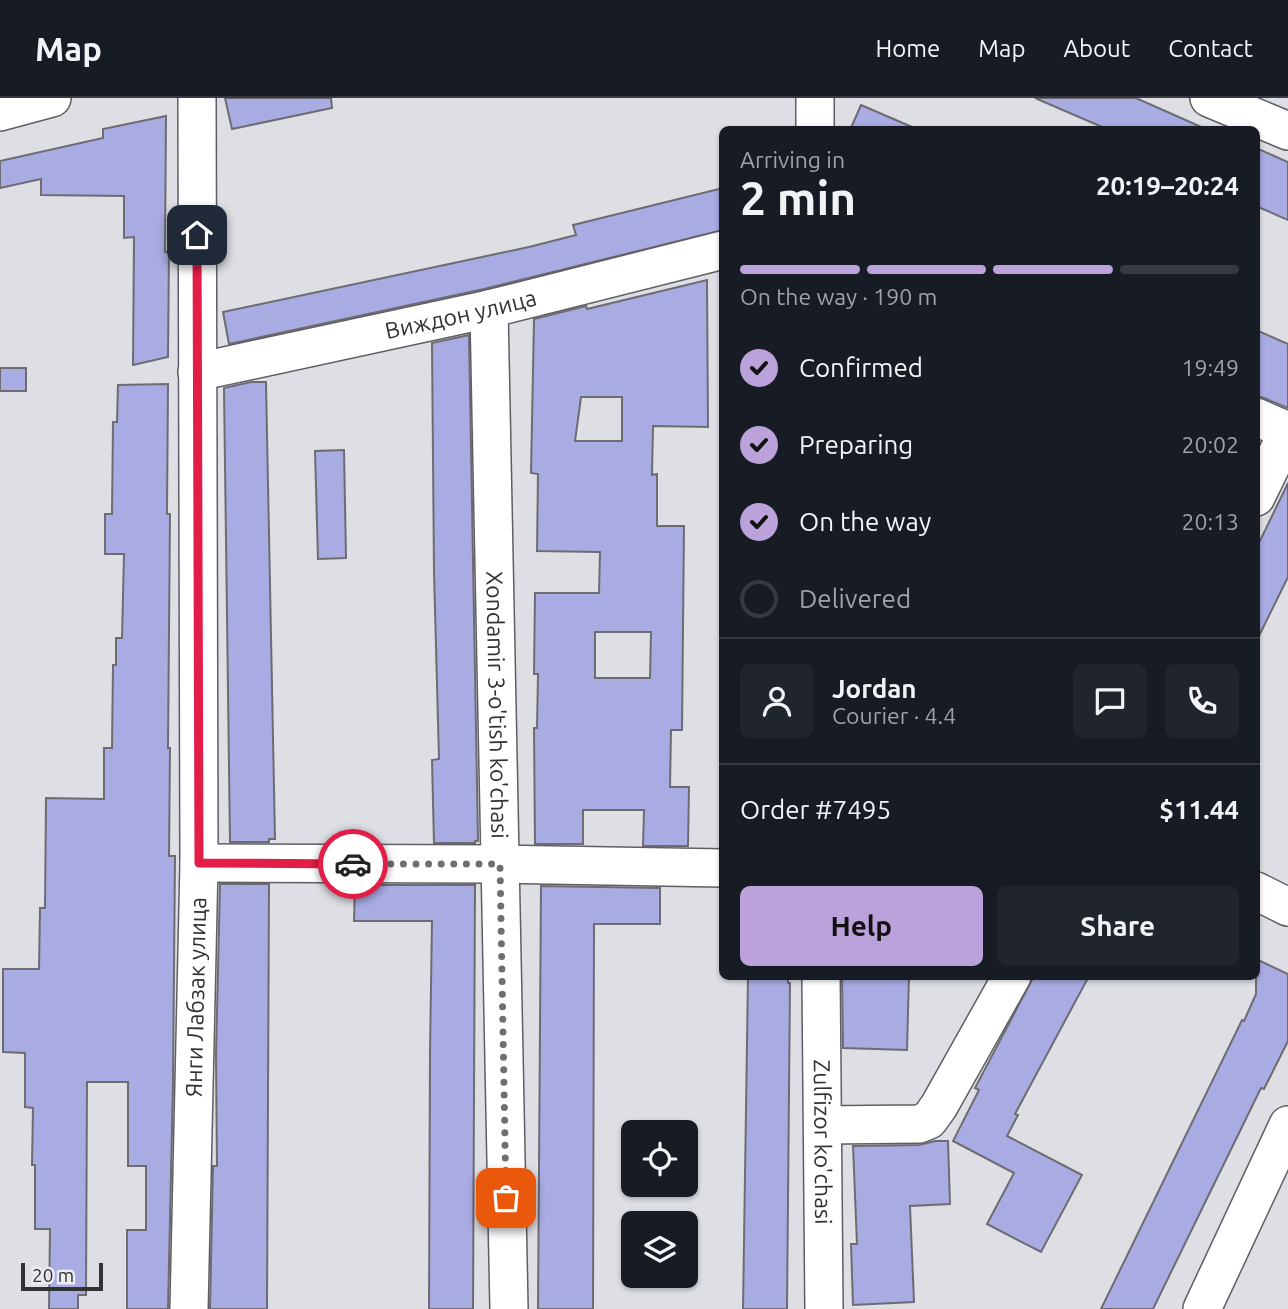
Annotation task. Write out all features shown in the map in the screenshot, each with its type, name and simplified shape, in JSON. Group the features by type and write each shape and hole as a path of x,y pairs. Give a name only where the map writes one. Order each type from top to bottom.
{"street":[{"path":"0,112 52,98"},
{"name":"Янги Лабзак улица","path":"189,1309 199,863 197,98"},
{"path":"815,98 815,126"},
{"path":"1209,98 1288,131"},
{"name":"Виждон улица","path":"197,372 489,309 719,251"},
{"name":"Xondamir 3-o'tish ko'chasi","path":"489,309 509,1309"},
{"path":"1260,419 1288,431 1260,489"},
{"path":"199,863 719,868"},
{"path":"1260,893 1288,907"},
{"name":"Zulfizor ko'chasi","path":"821,980 824,1309"},
{"path":"823,1125 919,1124 929,1120 1010,980"},
{"path":"1202,1309 1288,1125"}],"building":[{"path":"225,98 331,98 332,108 232,129"},
{"path":"1035,98 1136,98 1199,126 1100,126"},
{"path":"861,105 910,126 852,126"},
{"path":"166,116 165,252 169,251 168,357 133,365 134,237 124,238 124,196 41,195 41,179 0,188 0,161 103,138 103,129"},
{"path":"1260,150 1288,162 1288,220 1260,208"},
{"path":"719,189 719,231 484,289 229,344 223,312 529,247 576,235 573,225"},
{"path":"707,280 708,427 653,426 652,475 657,474 657,526 684,526 682,730 671,730 670,787 689,787 688,846 643,846 644,810 583,810 583,844 535,844 534,728 537,728 538,674 534,674 535,593 599,593 600,552 537,551 538,474 531,473 534,319 586,306 587,309","holes":["581,397 622,397 622,441 575,441","595,632 651,632 650,678 595,678"]},
{"path":"1260,332 1288,344 1288,408 1260,397"},
{"path":"469,335 478,841 434,843 432,760 439,759 432,343"},
{"path":"0,368 26,368 26,391 0,391"},
{"path":"251,382 266,382 275,839 269,839 269,842 230,842 224,388"},
{"path":"168,384 169,856 175,856 168,1309 127,1309 127,1230 146,1230 146,1166 128,1166 128,1082 87,1082 86,1295 78,1295 78,1309 49,1309 50,1229 35,1229 33,1108 25,1107 25,1053 3,1052 3,969 39,969 40,908 45,908 46,798 104,799 104,748 112,748 116,638 122,638 124,554 105,554 105,514 112,514 113,422 117,422 118,385"},
{"path":"344,450 346,558 318,559 315,451"},
{"path":"1288,483 1288,577 1260,634 1260,541"},
{"path":"220,884 269,884 267,1309 210,1309 213,1166 217,1166 216,1055"},
{"path":"355,885 475,885 473,1309 429,1309 432,921 354,921"},
{"path":"541,886 660,888 660,924 594,924 593,1309 538,1309"},
{"path":"1260,961 1288,974 1288,1041 1264,1089 1261,1088 1153,1309 1101,1309 1242,1020 1244,1021 1256,994 1256,980 1260,980"},
{"path":"748,980 788,980 787,1309 743,1309"},
{"path":"842,980 909,980 907,1050 843,1048"},
{"path":"1032,980 1087,980 1015,1114 1018,1115 1007,1136 1082,1175 1041,1252 987,1224 1014,1173 953,1141 979,1090 975,1088"},
{"path":"948,1141 950,1204 910,1206 914,1302 853,1305 851,1244 857,1244 853,1146 919,1145"}],"way so far":[{"path":"353,864 500,864 506,1198"}],"route":[{"path":"197,235 199,863 353,864"}]}
